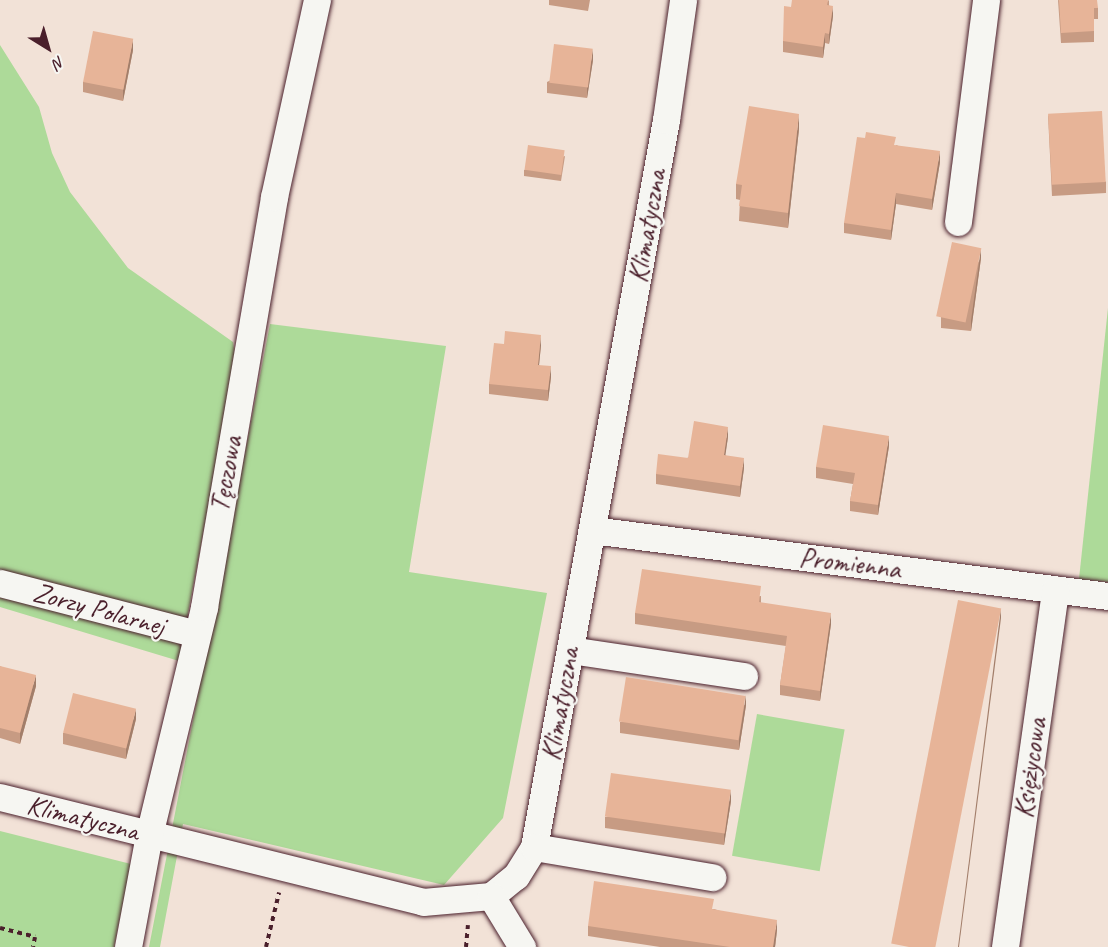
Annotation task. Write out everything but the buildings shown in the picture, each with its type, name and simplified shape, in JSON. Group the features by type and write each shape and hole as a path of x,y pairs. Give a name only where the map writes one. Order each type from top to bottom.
{"street":[{"name":"Tęczowa","path":"128,947 149,835 197,634 274,196 316,0"},
{"name":"Klimatyczna","path":"0,797 423,902 490,896 516,876 534,847 666,120 683,0"},
{"path":"958,222 986,0"},
{"name":"Promienna","path":"592,530 1108,596"},
{"name":"Zorzy Polarnej","path":"0,583 197,634"},
{"name":"Księżycowa","path":"1005,947 1055,589"},
{"path":"570,650 744,676"},
{"path":"534,847 712,877"},
{"path":"490,896 522,947"}],"path":[{"path":"266,947 285,869"},
{"path":"0,928 35,937 33,947"}],"green space":[{"path":"0,45 39,107 52,153 70,192 128,268 233,342 236,359 179,661 0,607"},
{"path":"1108,308 1108,582 1079,579"},
{"path":"270,324 446,346 409,572 547,593 503,818 444,885 183,824 160,947 149,947"},
{"path":"757,714 845,729 820,871 732,856"},
{"path":"0,831 131,864 114,947 0,947"}]}
